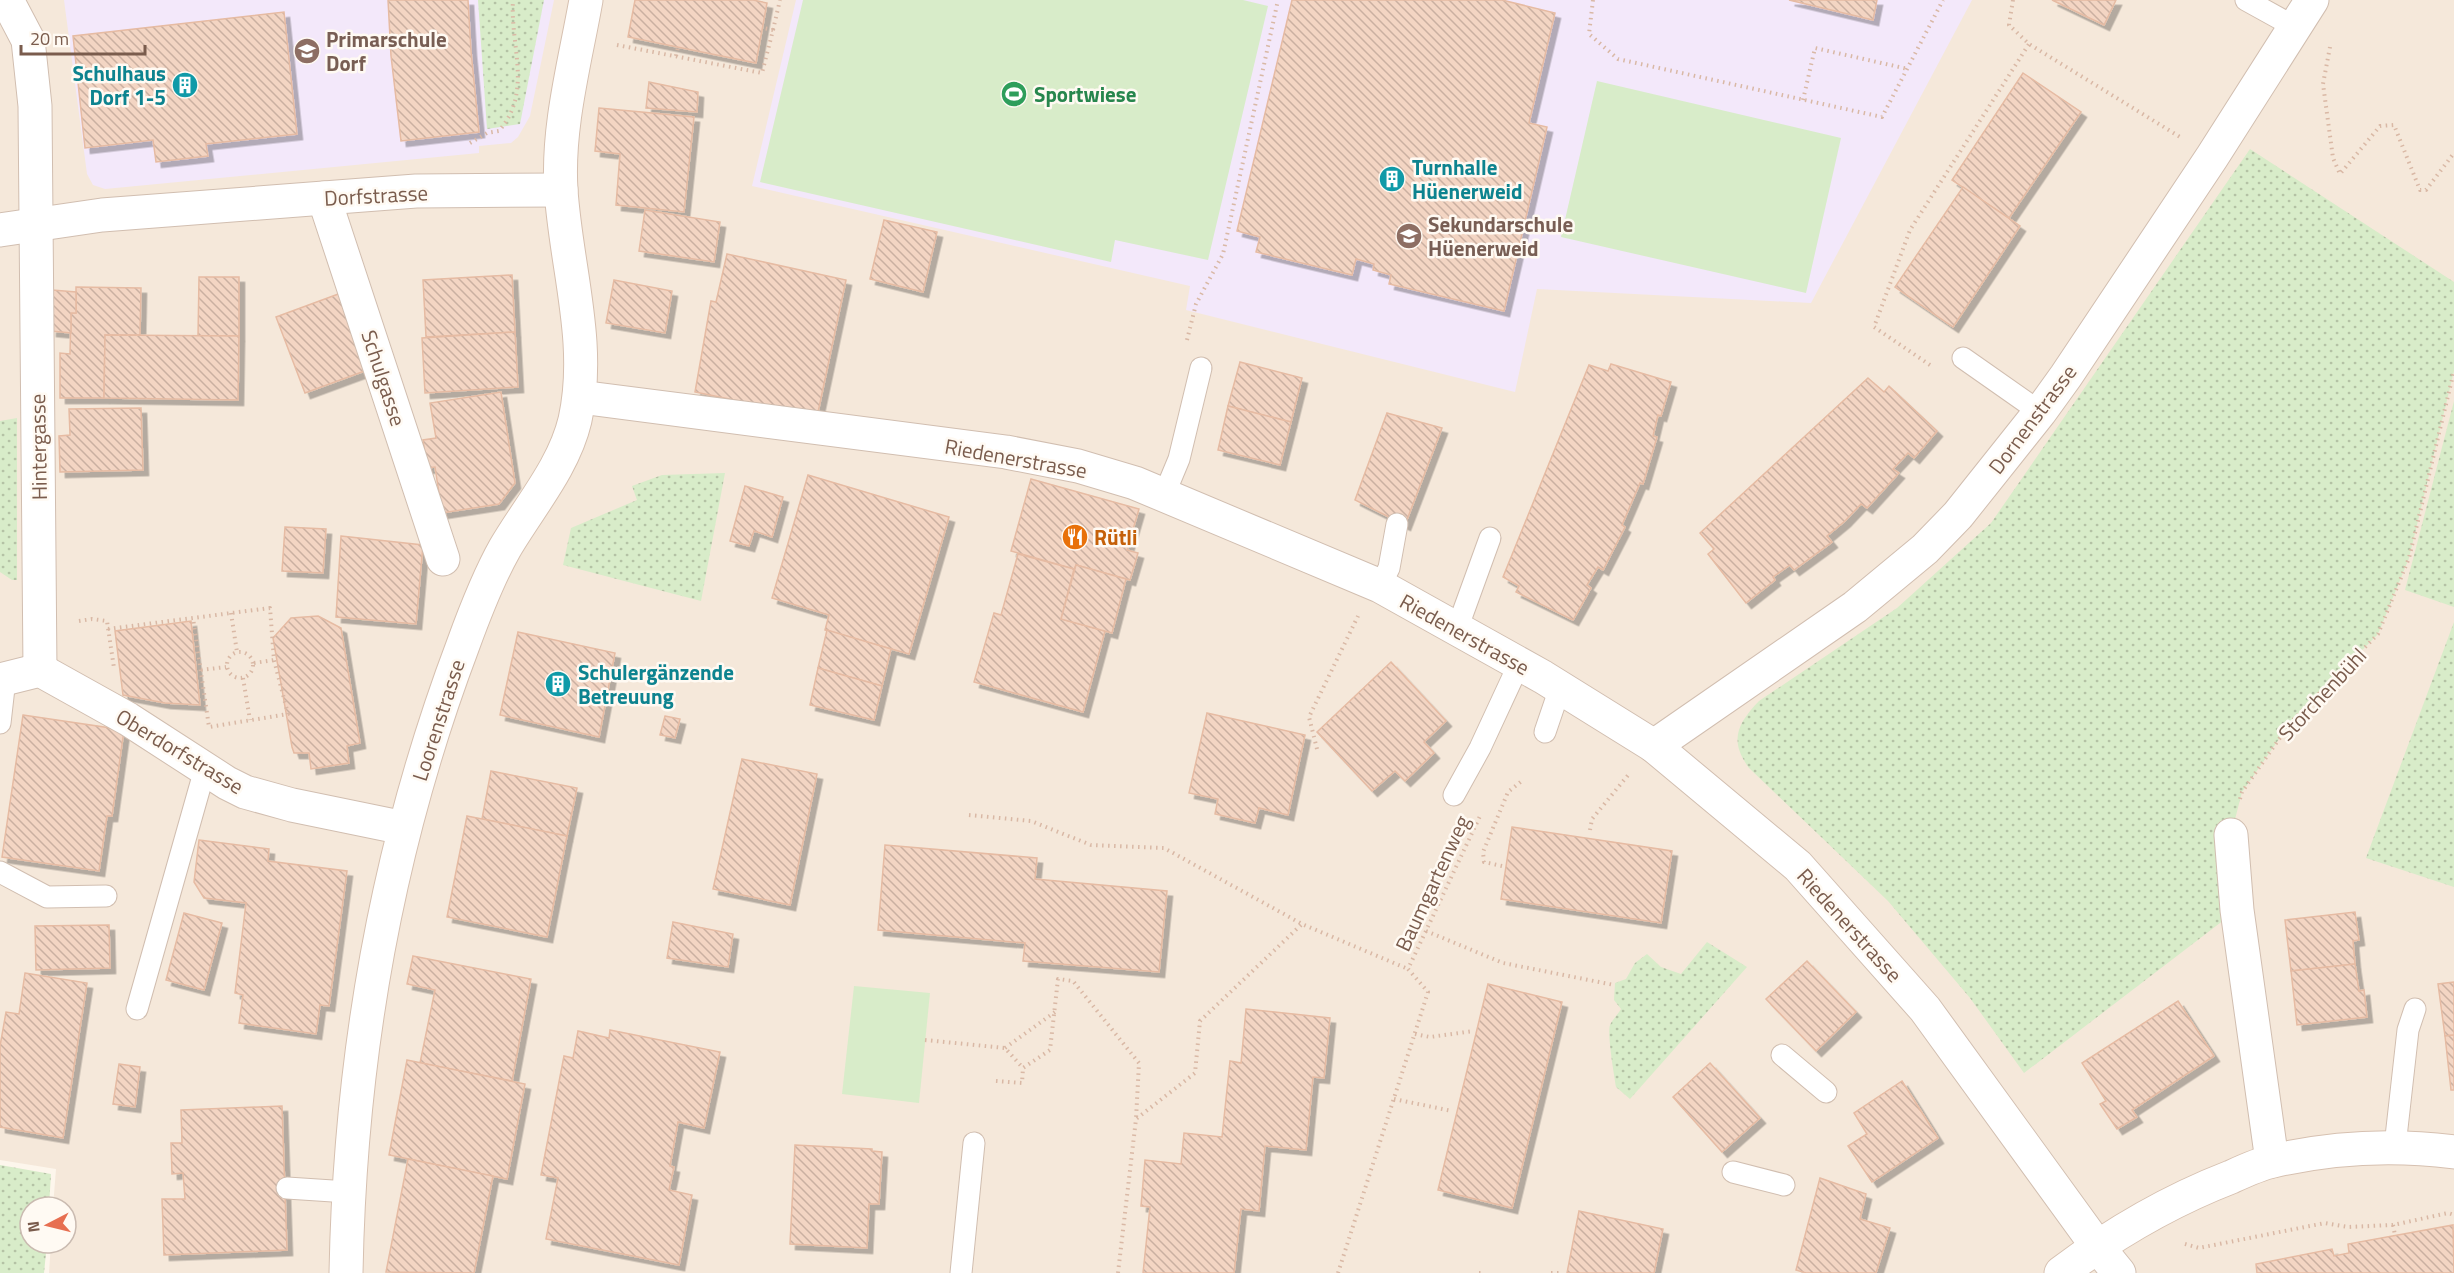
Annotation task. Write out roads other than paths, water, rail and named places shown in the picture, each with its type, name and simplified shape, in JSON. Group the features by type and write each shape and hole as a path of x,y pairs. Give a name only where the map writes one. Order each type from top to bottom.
{"street":[{"name":"Hintergasse","path":"7,0 28,40 35,106 40,670"},
{"path":"561,190 564,128 586,0"},
{"name":"Dornenstrasse","path":"1654,746 1855,607 1893,577 1958,515 2040,412 2212,157 2312,0"},
{"name":"Dorfstrasse","path":"0,230 102,215 416,191 561,190"},
{"name":"Loorenstrasse","path":"346,1273 348,1192 357,1084 377,949 404,828 442,701 477,609 504,550 564,450 580,398 581,344 561,190"},
{"name":"Schulgasse","path":"324,198 443,559"},
{"name":"Riedenerstrasse","path":"580,398 1015,454 1078,466 1135,483 1380,586 1519,664 1654,746 1798,866 1925,1009 2119,1273"},
{"path":"3,680 40,670"},
{"name":"Oberdorfstrasse","path":"40,670 120,715 245,792 267,799 404,828"},
{"path":"2231,835 2237,910 2272,1161"},
{"path":"2061,1273 2136,1221 2202,1188 2272,1161 2359,1147 2395,1146 2454,1152"}],"lane":[{"path":"2246,0 2295,27"},
{"path":"1963,358 2040,412"},
{"path":"1164,495 1179,459 1201,368"},
{"path":"1380,586 1389,568 1397,524"},
{"path":"1457,629 1490,538"},
{"path":"1454,795 1480,748 1519,664"},
{"path":"0,723 3,680"},
{"path":"1545,732 1560,688"},
{"path":"137,1009 205,769"},
{"path":"0,872 47,897 106,896"},
{"path":"2395,1146 2408,1030 2415,1009"},
{"path":"1782,1055 1826,1092"},
{"path":"961,1273 974,1143"},
{"path":"1733,1172 1784,1185"},
{"path":"287,1188 348,1192"}],"place":[{"name":"Primarschule Dorf","path":"307,51"},
{"name":"Schulhaus Dorf 1-5","path":"185,85"},
{"name":"Sportwiese","path":"1014,94"},
{"name":"Turnhalle Hüenerweid","path":"1392,179"},
{"name":"Sekundarschule Hüenerweid","path":"1409,236"},
{"name":"Rütli","path":"1075,537"},
{"name":"Schulergänzende Betreuung","path":"558,684"}]}
